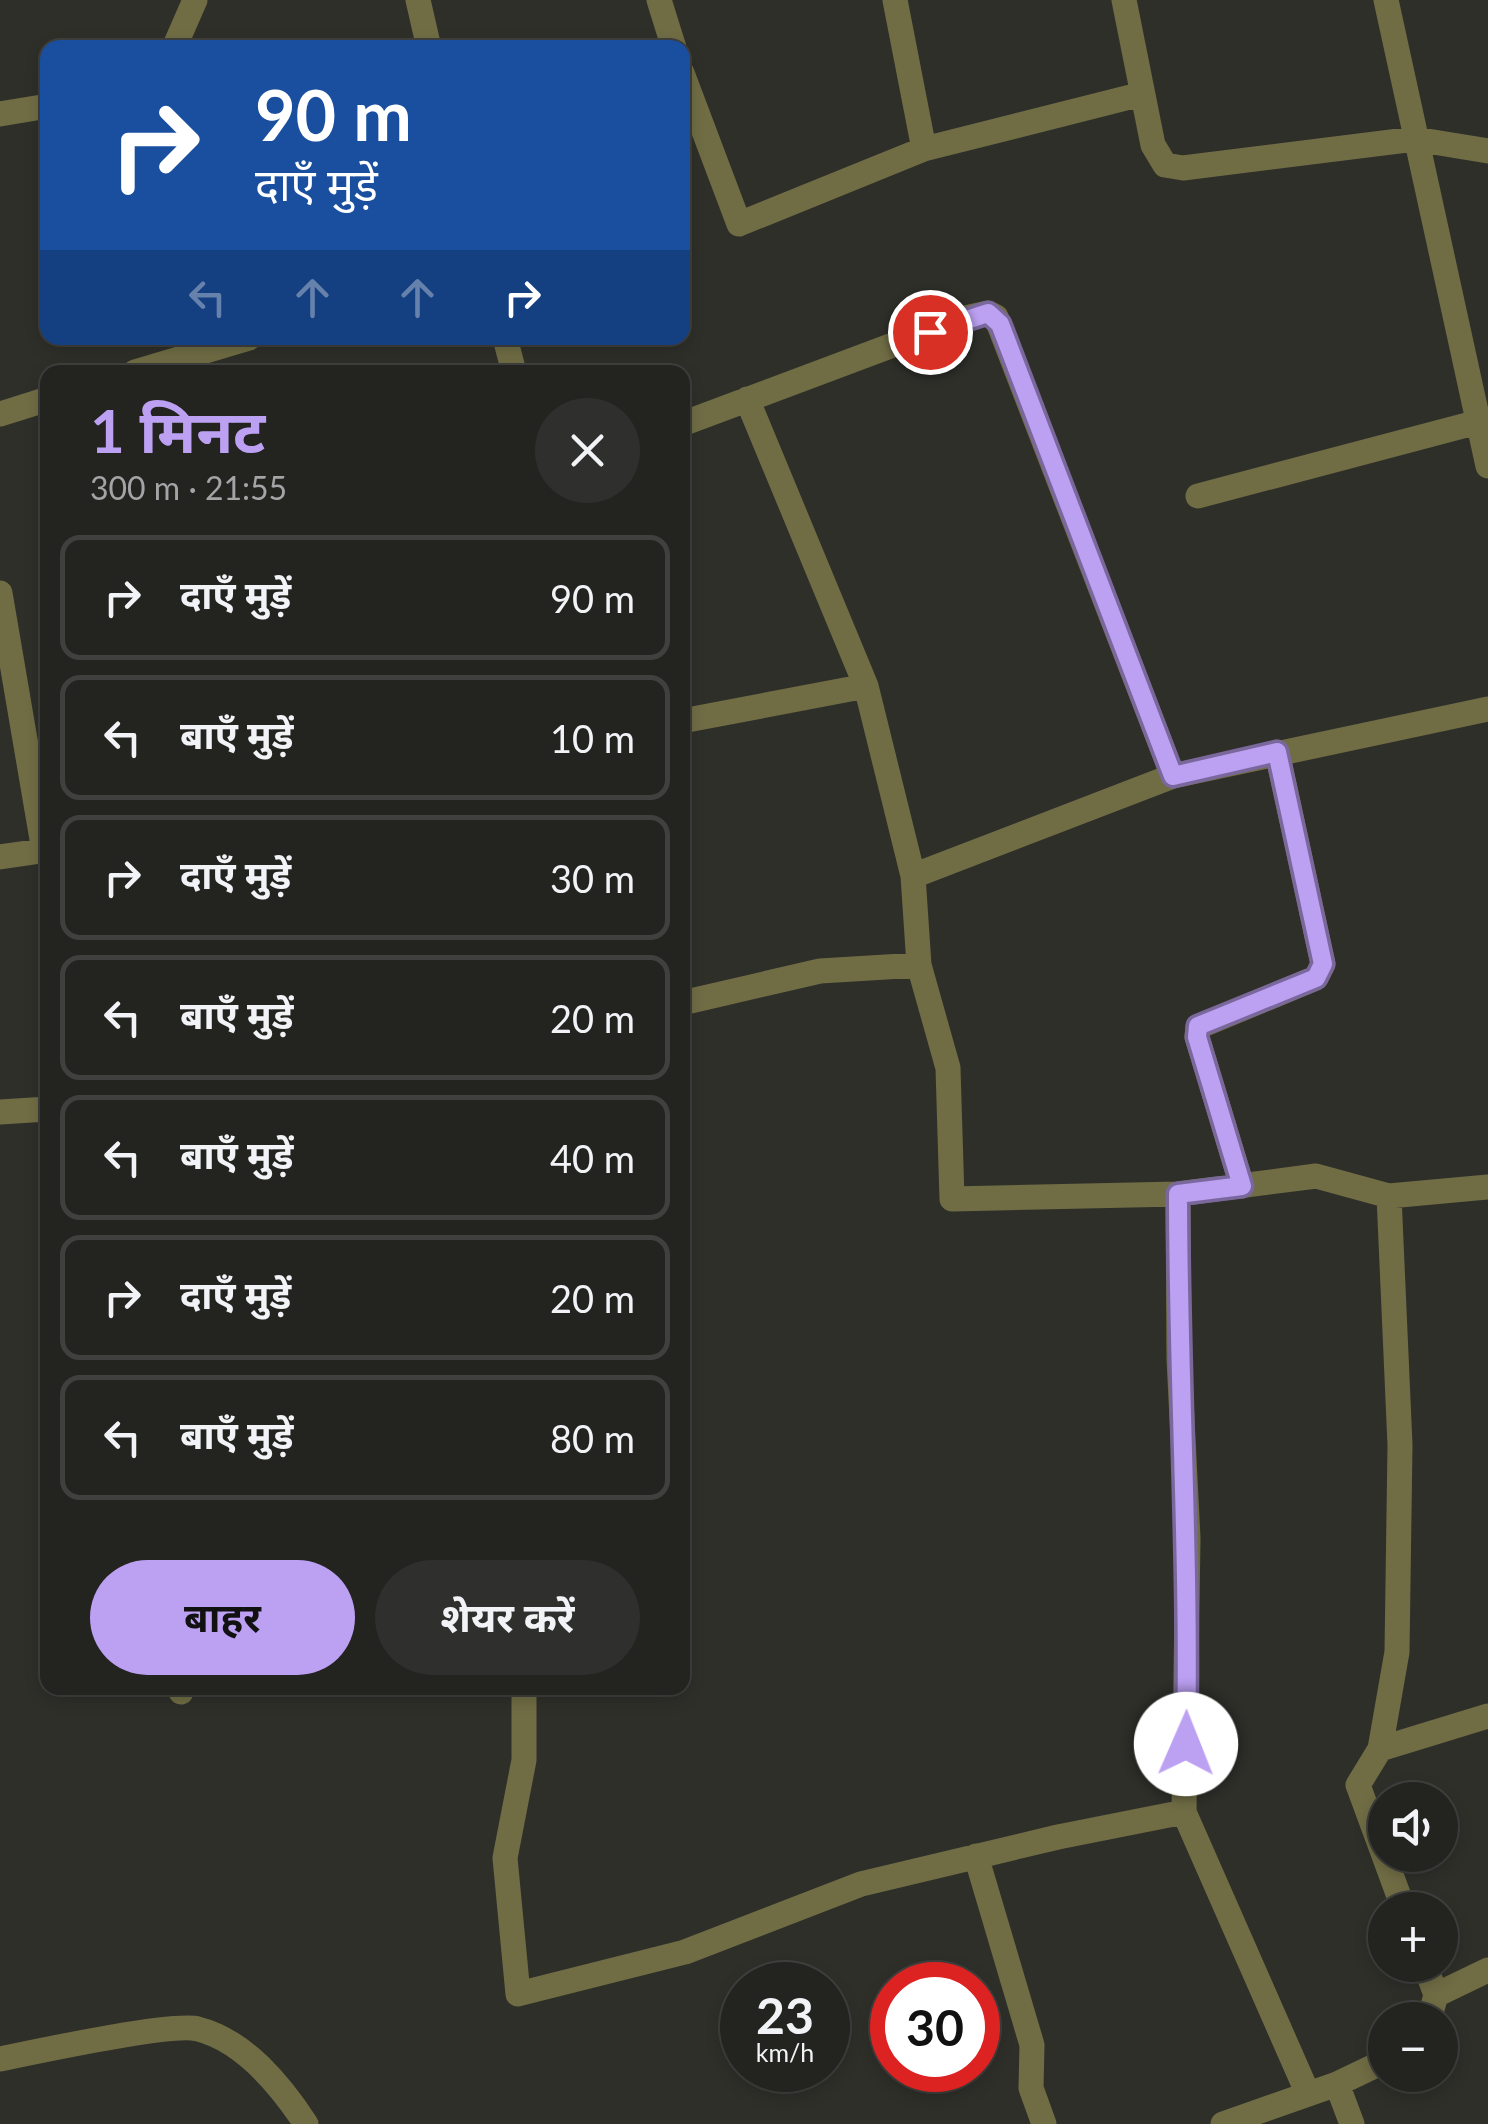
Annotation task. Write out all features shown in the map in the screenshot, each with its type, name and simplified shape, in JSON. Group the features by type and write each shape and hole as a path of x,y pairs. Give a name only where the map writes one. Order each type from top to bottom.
{"street":[{"path":"178,40 195,0"},
{"path":"418,0 427,40"},
{"path":"659,0 672,40"},
{"path":"894,0 924,149"},
{"path":"1124,0 1157,155 1174,168 1415,139 1488,151"},
{"path":"1386,0 1488,466"},
{"path":"690,94 739,224 924,149 1142,94"},
{"path":"0,114 40,107"},
{"path":"690,421 965,318 988,313 996,317 1173,776"},
{"path":"183,365 211,361 237,345"},
{"path":"747,400 866,686 912,876 919,965 948,1068 952,1199 1178,1194 1316,1176 1389,1196 1488,1187"},
{"path":"0,414 40,402"},
{"path":"1198,496 1478,422"},
{"path":"0,593 40,816"},
{"path":"690,719 866,686"},
{"path":"912,876 1173,776 1488,708"},
{"path":"1242,1186 1197,1037 1198,1026 1316,978 1323,964 1277,752"},
{"path":"0,857 40,851"},
{"path":"690,1001 820,970 919,965"},
{"path":"0,1112 40,1110"},
{"path":"1178,1194 1179,1359 1188,1538 1184,1812 1308,2094"},
{"path":"1389,1196 1400,1445 1397,1652 1380,1749 1358,1785 1397,1892"},
{"path":"524,1695 524,1760 505,1858 518,1994 685,1952 861,1884 1184,1812"},
{"path":"1380,1749 1488,1716"},
{"path":"976,1856 1032,2045 1032,2088 1044,2124"},
{"path":"1442,2002 1488,1970"},
{"path":"0,2058 195,2028 236,2046 288,2096 306,2124"},
{"path":"1223,2124 1368,2069"},
{"path":"1337,2084 1352,2124"}],"route":[{"path":"930,332 979,314 988,313 1000,324 1173,776 1277,752 1323,964 1316,978 1198,1026 1197,1037 1242,1186 1178,1194 1179,1359 1188,1538 1186,1744"}]}
